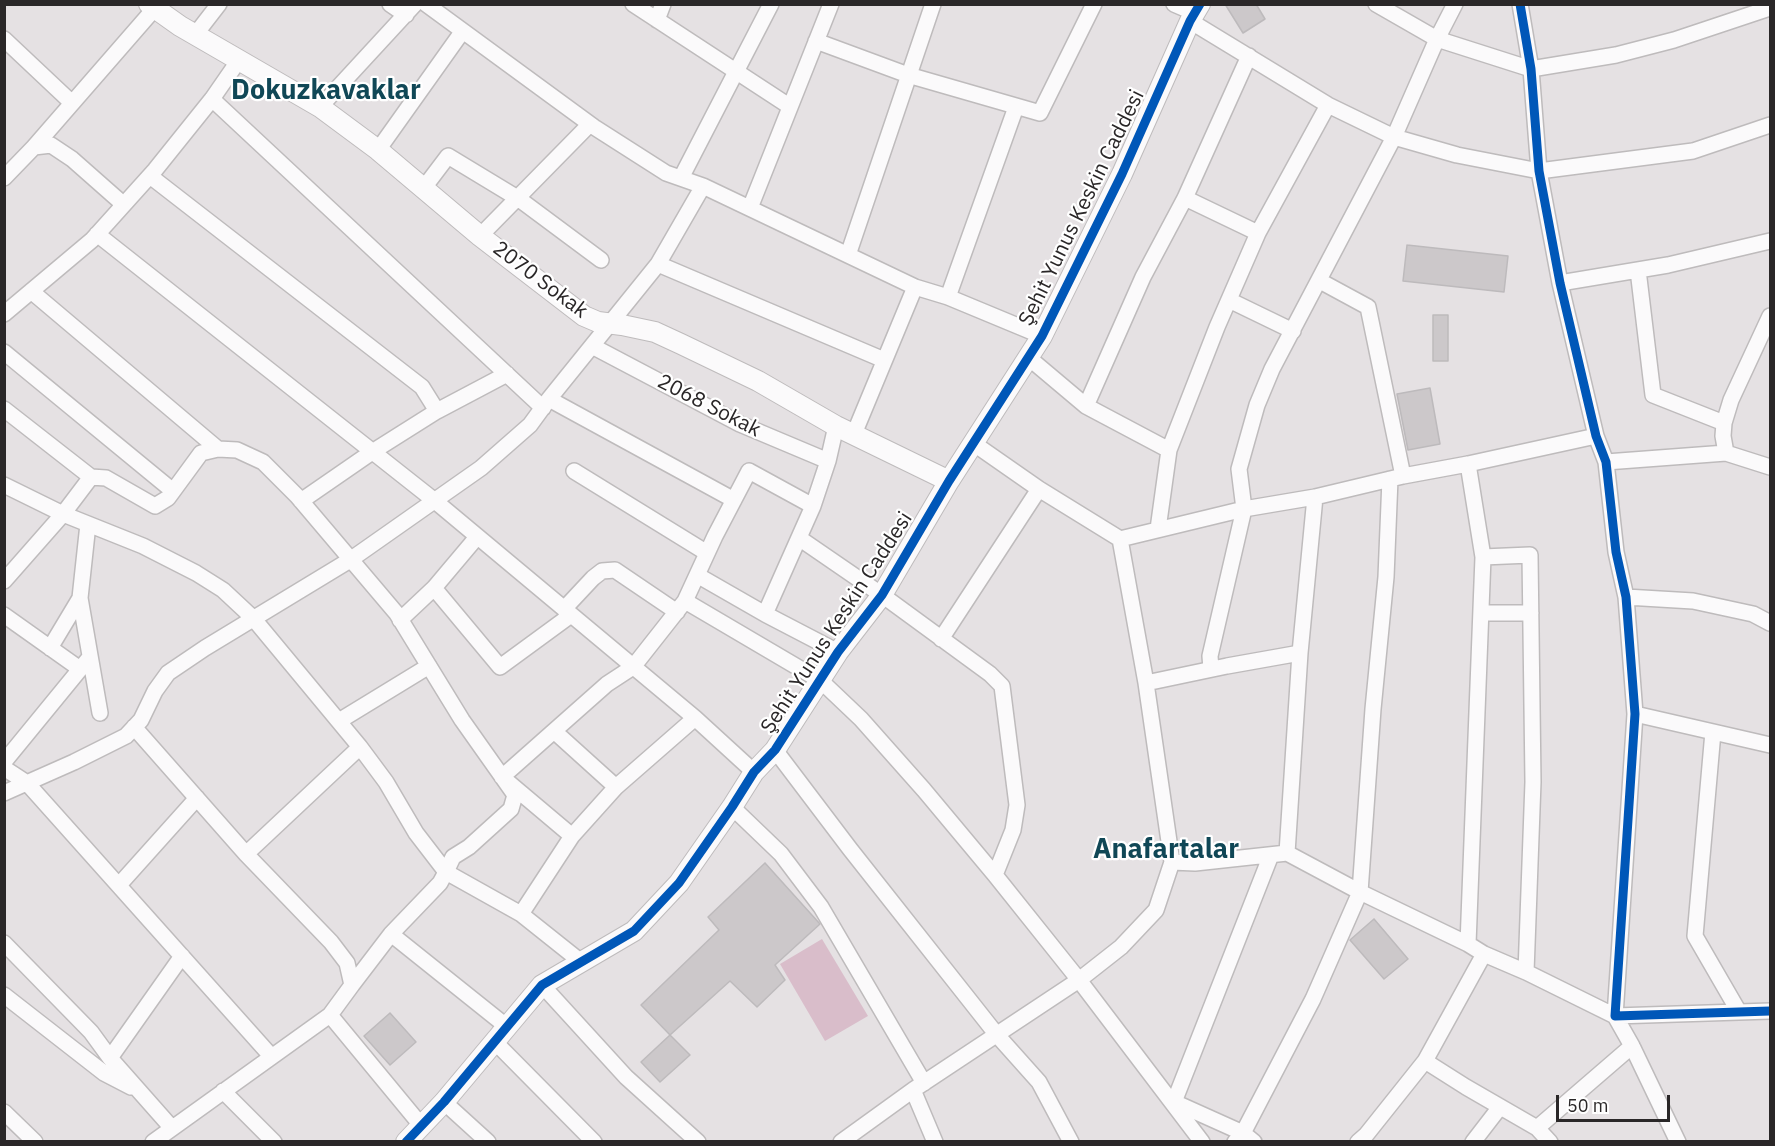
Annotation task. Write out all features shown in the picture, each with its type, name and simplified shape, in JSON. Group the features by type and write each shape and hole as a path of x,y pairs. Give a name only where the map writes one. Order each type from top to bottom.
{"street":[{"path":"195,35 219,4"},
{"path":"320,107 410,10 390,4"},
{"path":"426,4 590,124 666,173 703,186 915,287 948,297 1042,336"},
{"path":"633,4 789,106"},
{"path":"657,20 663,4"},
{"path":"681,178 771,4"},
{"path":"750,208 831,4"},
{"path":"848,255 933,4"},
{"path":"816,41 908,75 1040,113 1094,4"},
{"path":"1174,4 1195,13 1249,56 1328,105 1394,137 1457,155 1539,171 1693,150 1770,125"},
{"path":"1376,4 1437,39 1531,69 1616,55 1674,40 1770,8"},
{"path":"1211,669 1210,656 1244,509 1239,469 1257,405 1272,369 1394,137 1455,4"},
{"path":"1521,4 1531,69 1539,171 1560,283 1596,436 1606,462 1616,552 1626,597 1635,714 1615,1016 1678,1142"},
{"path":"4,178 72,103 152,6"},
{"name":"2070 Sokak","path":"152,6 195,35 320,107 378,150 480,236 584,316 598,322 655,332 758,381 845,430 949,481"},
{"name":"Şehit Yunus Keskin Caddesi","path":"406,1142 420,1124 444,1101 542,985 634,931 679,883 754,772 775,750 838,652 882,595 949,481 1042,336 1122,174 1195,13"},
{"path":"378,150 462,32"},
{"path":"4,39 72,103"},
{"path":"1086,406 1143,277 1185,198 1249,56"},
{"path":"4,314 97,234 150,176 212,99 239,60"},
{"path":"212,99 507,374 546,403 734,500"},
{"path":"1158,529 1169,450 1228,300 1258,233 1328,105"},
{"path":"948,297 1016,106"},
{"path":"480,236 519,199 590,124"},
{"path":"34,147 51,145 72,159 123,204"},
{"path":"423,189 448,156 519,199 601,260"},
{"path":"150,176 422,387 437,411"},
{"path":"4,793 126,736 141,720 155,691 168,673 253,618 350,560 481,468 530,425 658,264 703,186"},
{"path":"1185,198 1258,233"},
{"path":"97,234 435,501 695,718 754,772"},
{"path":"1560,283 1679,263 1770,241"},
{"path":"658,264 884,360"},
{"path":"1638,270 1653,395 1724,423"},
{"path":"1174,1102 1244,1139 1313,999 1360,892 1373,709 1396,478 1368,307 1320,281"},
{"path":"765,614 813,507 828,461 884,360 915,287"},
{"path":"31,291 218,449"},
{"path":"1228,300 1293,331"},
{"path":"1726,453 1723,436 1724,423 1731,400 1770,316"},
{"name":"2068 Sokak","path":"592,346 740,424 828,461"},
{"path":"4,352 173,491"},
{"path":"1029,358 1086,406 1169,450"},
{"path":"301,501 437,411 507,374"},
{"path":"4,409 91,477 106,478 155,506 168,498 201,453 218,449 237,450 263,462 301,501 400,620 462,720 515,795 511,809 469,847 453,857 440,883 391,934 330,1015 153,1142"},
{"path":"973,443 1039,489 1120,539 1244,509 1315,497 1596,436"},
{"path":"1606,462 1726,453 1770,467"},
{"path":"1468,464 1483,557 1468,944"},
{"path":"574,471 707,553"},
{"path":"502,777 607,684 633,667 681,606 749,471 813,507"},
{"path":"5,578 63,514 91,477"},
{"path":"4,485 63,514 143,546 196,573 223,590 253,618 360,747 386,782 416,833 446,872 521,914 580,961"},
{"path":"941,639 1039,489"},
{"path":"1287,853 1300,653 1315,497"},
{"path":"88,524 80,598 85,663 100,713"},
{"path":"400,620 434,588 477,537"},
{"path":"799,538 882,595 990,674 1002,686 1017,805 1013,830 995,875"},
{"path":"841,1142 919,1086 1079,980 1121,947 1156,910 1172,862 1146,683 1120,539"},
{"path":"1483,557 1530,555 1533,782 1526,972"},
{"path":"434,588 500,667 568,612 592,578 602,571 615,570 821,681 861,719 995,875 1174,1102 1202,1142"},
{"path":"697,575 838,652"},
{"path":"1626,597 1693,601 1753,614 1770,622"},
{"path":"50,648 80,598"},
{"path":"1481,613 1531,613"},
{"path":"4,615 50,648 85,663"},
{"path":"1146,683 1300,653"},
{"path":"4,762 85,663"},
{"path":"339,721 429,666"},
{"path":"1635,714 1770,745"},
{"path":"521,914 572,837 616,787 695,718"},
{"path":"135,727 246,854 331,942 347,963 352,986"},
{"path":"554,731 616,787"},
{"path":"1713,732 1695,936 1739,1012"},
{"path":"246,854 360,747"},
{"path":"775,750 850,849 998,1035 1039,1082 1071,1142"},
{"path":"4,768 27,783 271,1056"},
{"path":"502,777 572,837"},
{"path":"119,885 196,798"},
{"path":"732,807 781,854 821,907 919,1086 934,1142"},
{"path":"1172,862 1195,863 1287,853 1484,954 1615,1016 1770,1011"},
{"path":"1174,1102 1271,855"},
{"path":"391,934 500,1034 594,1141"},
{"path":"7,951 91,1032 110,1058 171,1127"},
{"path":"1358,1142 1425,1060 1484,954"},
{"path":"110,1058 182,956"},
{"path":"542,985 626,1077 692,1140"},
{"path":"4,994 104,1072 142,1093"},
{"path":"330,1015 420,1124"},
{"path":"1537,1128 1632,1046"},
{"path":"1425,1060 1537,1128 1550,1142"},
{"path":"223,1091 274,1142"},
{"path":"444,1101 488,1142"},
{"path":"1473,1142 1500,1107"},
{"path":"4,1112 35,1142"}],"shaded area":[{"path":"822,939 868,1016 825,1041 780,964"}],"building":[{"path":"1225,4 1256,4 1265,19 1243,33"},
{"path":"1407,245 1508,256 1504,292 1403,281"},
{"path":"1433,315 1448,315 1448,361 1433,361"},
{"path":"1430,388 1440,444 1408,450 1397,394"},
{"path":"765,863 820,924 775,965 785,980 757,1007 730,981 670,1035 641,1005 719,930 708,917"},
{"path":"1374,919 1408,959 1384,979 1350,940"},
{"path":"390,1013 416,1042 390,1065 364,1036"},
{"path":"670,1035 690,1055 660,1082 641,1062"}],"cycle path":[{"path":"406,1142 444,1102 542,985 634,931 679,883 754,772 775,750 838,652 882,595 949,481 1042,336 1122,174 1190,21 1200,4"},
{"path":"1520,4 1531,69 1539,171 1560,283 1596,436 1606,462 1616,552 1626,597 1635,714 1615,1016 1770,1011"}],"district":[{"name":"Dokuzkavaklar","path":"326,91"},
{"name":"Anafartalar","path":"1166,850"}]}
